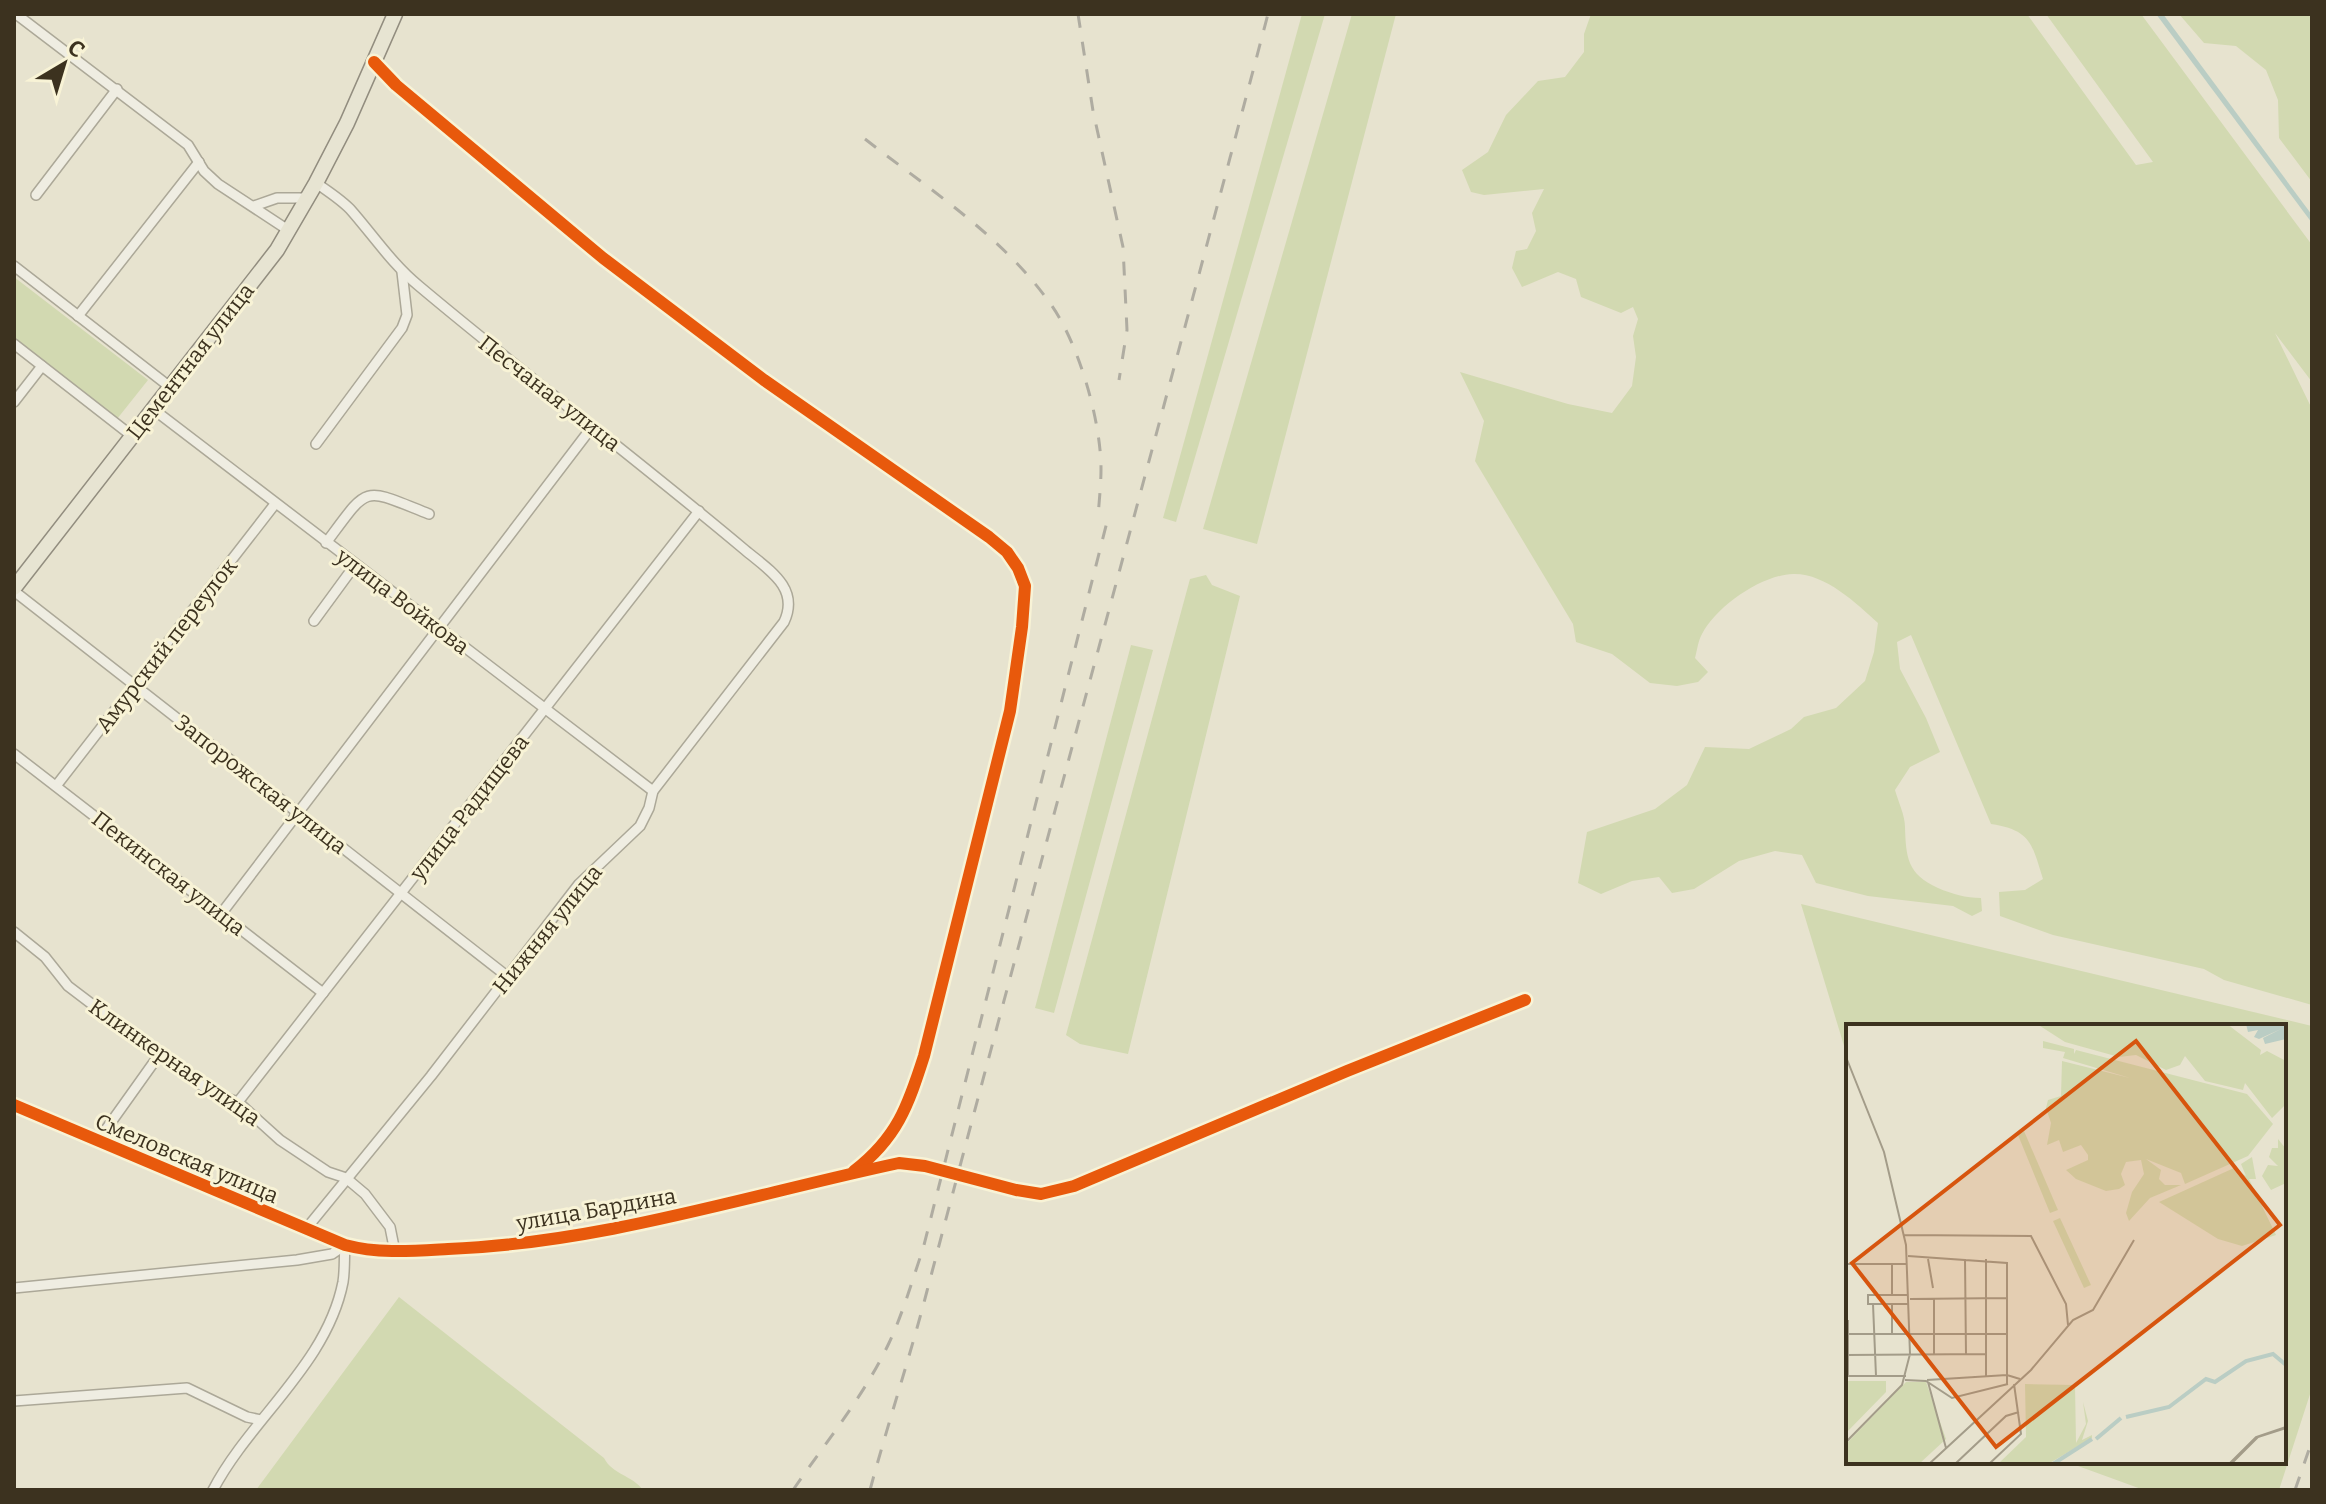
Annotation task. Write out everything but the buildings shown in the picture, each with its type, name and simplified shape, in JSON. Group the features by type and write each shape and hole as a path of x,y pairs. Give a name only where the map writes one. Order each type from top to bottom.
{"main road":[{"name":"Цементная улица","path":"14,589 277,250 347,123 395,14"}],"street":[{"path":"16,14 188,145 204,171 218,184 288,230"},
{"path":"374,62 396,85 603,258 764,380 989,537 1007,552 1018,568 1025,586 1010,711 924,1056 910,1101 896,1129 875,1155 851,1174"},
{"path":"36,195 117,89"},
{"path":"78,316 199,162"},
{"name":"Песчаная улица","path":"316,183 350,209 402,272 774,574 789,598"},
{"path":"254,206 277,198 307,198"},
{"path":"14,266 170,387"},
{"path":"316,444 402,328 407,315 402,272"},
{"path":"14,344 132,436"},
{"path":"14,402 42,366"},
{"name":"улица Войкова","path":"153,409 653,791"},
{"path":"221,914 592,427"},
{"path":"326,543 360,499 369,494 380,494 429,514"},
{"name":"Амурский переулок","path":"56,786 275,504"},
{"name":"улица Радищева","path":"238,1102 699,511"},
{"path":"314,621 355,565"},
{"name":"Запорожская улица","path":"14,589 508,977"},
{"name":"Нижняя улица","path":"306,1229 579,884 640,826 653,791 784,622 790,611 789,598"},
{"name":"Пекинская улица","path":"14,754 323,993"},
{"name":"Клинкерная улица","path":"14,932 45,957 68,986 159,1055 214,1094 238,1102 280,1140 328,1172 346,1178 380,1210 390,1227 395,1252"},
{"name":"улица Бардина","path":"14,1288 297,1260 332,1254 345,1245 395,1252 486,1248 604,1232 899,1163 925,1166 1041,1194 1074,1186 1525,1000"},
{"path":"97,1142 159,1055"},
{"name":"Смеловская улица","path":"14,1105 345,1245"},
{"path":"213,1490 238,1446 295,1378 328,1323 343,1282 345,1245"},
{"path":"14,1401 187,1388 247,1417 261,1420"}],"green space":[{"path":"1302,14 1325,14 1176,522 1163,518"},
{"path":"1352,14 1396,14 1257,544 1203,529"},
{"path":"1591,14 2027,14 2136,165 2153,162 2046,14 2141,14 2312,245 2312,382 2275,333 2312,409 2312,1005 2224,980 2204,969 2053,935 2000,916 1999,892 2025,890 2043,879 2028,841 2014,830 1991,824 1911,635 1897,642 1900,669 1940,752 1910,767 1895,790 1904,818 1910,864 1920,877 1938,888 1981,898 1982,911 1972,916 1953,906 1868,896 1816,883 1802,855 1775,851 1739,861 1694,889 1672,893 1659,877 1632,881 1601,894 1578,883 1587,832 1655,809 1687,785 1705,747 1749,749 1791,729 1804,717 1836,708 1865,681 1874,652 1878,623 1850,598 1817,578 1793,574 1780,576 1741,594 1709,624 1701,637 1695,658 1708,672 1698,682 1677,686 1650,683 1612,654 1576,642 1573,624 1475,461 1484,421 1460,372 1568,404 1612,413 1632,386 1636,357 1633,336 1638,319 1633,307 1621,313 1581,297 1576,279 1558,272 1522,287 1512,268 1516,251 1527,249 1536,231 1532,213 1544,189 1484,195 1471,192 1462,170 1488,152 1506,115 1538,81 1565,77 1584,52 1584,34"},
{"path":"2179,14 2312,14 2312,182 2279,138 2278,100 2266,70 2236,46 2204,43"},
{"path":"14,277 148,380 117,419 14,339"},
{"path":"1206,575 1212,585 1240,596 1128,1054 1080,1044 1066,1035 1190,579"},
{"path":"1131,645 1153,650 1054,1013 1035,1008"},
{"path":"1801,904 2312,1026 2312,1388 2279,1490 2144,1490 2072,1464 2286,1464 2286,1024 1846,1024 1846,1052"},
{"path":"399,1297 604,1458 612,1468 643,1490 256,1490"}],"shaded area":[{"path":"2156,14 2163,14 2312,215 2312,223"}],"railway":[{"path":"1078,14 1093,111 1123,247 1127,330 1119,380"},
{"path":"870,1490 920,1316 1268,14"},
{"path":"865,139 989,236 1033,281 1062,322 1093,407 1101,469 1098,518"},
{"path":"793,1490 879,1363 899,1320 923,1249 1109,514"},
{"path":"2295,1490 2312,1441"}],"cycle path":[{"path":"374,62 396,85 603,258 764,380 989,537 1007,552 1018,568 1025,586 1010,711 924,1056 899,1120 881,1146 854,1171"},
{"path":"14,1105 345,1245 383,1251 448,1249 505,1245 619,1228 899,1163 925,1166 1041,1194 1074,1186 1525,1000"}]}
